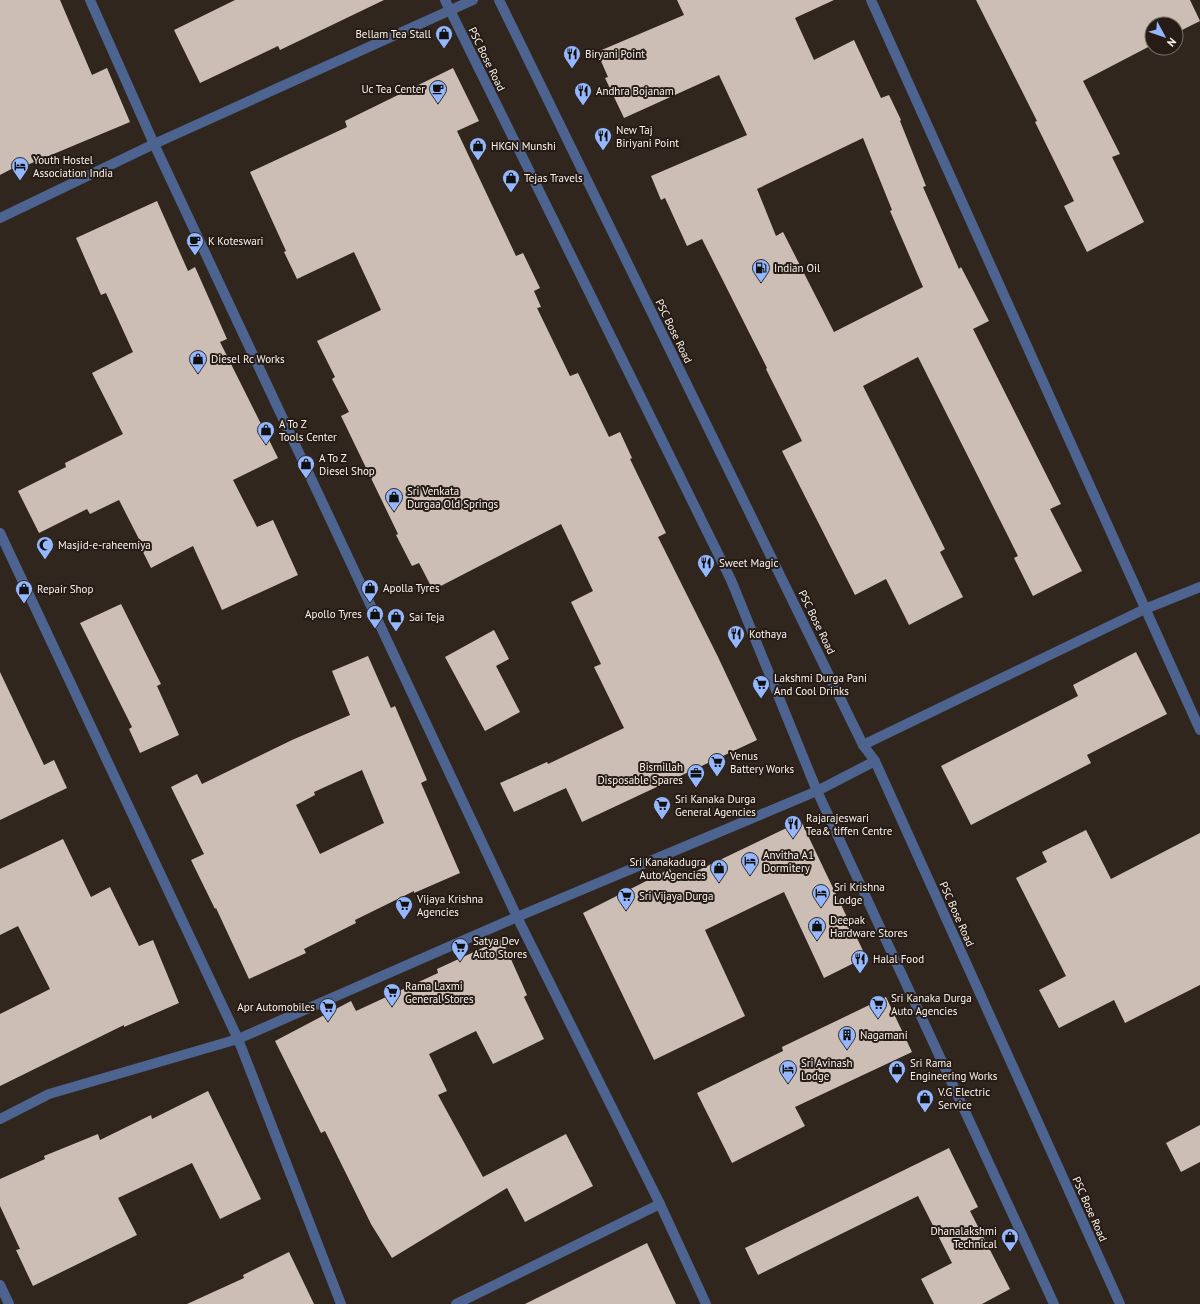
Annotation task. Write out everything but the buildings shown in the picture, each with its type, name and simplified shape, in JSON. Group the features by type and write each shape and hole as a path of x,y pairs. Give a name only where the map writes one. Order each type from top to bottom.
{"street":[{"path":"90,0 154,144 517,917 660,1204 706,1304"},
{"name":"PSC Bose Road","path":"445,0 731,580 817,791 1054,1304"},
{"path":"0,218 154,144 473,0"},
{"name":"PSC Bose Road","path":"499,0 863,744 875,761 1120,1304"},
{"path":"871,0 1200,730"},
{"path":"0,533 238,1039 341,1304"},
{"path":"863,744 1146,609 1200,587"},
{"path":"0,1119 49,1094 238,1039 517,917 817,791 875,761"},
{"path":"456,1304 660,1204"},
{"path":"0,1285 9,1304"}],"place":[{"name":"Bellam Tea Stall","path":"444,49"},
{"name":"Biryani Point","path":"572,69"},
{"name":"Uc Tea Center","path":"438,104"},
{"name":"Andhra Bojanam","path":"583,106"},
{"name":"New Taj Biriyani Point","path":"603,151"},
{"name":"HKGN Munshi","path":"478,161"},
{"name":"Youth Hostel Association India","path":"20,181"},
{"name":"Tejas Travels","path":"511,193"},
{"name":"K Koteswari","path":"195,256"},
{"name":"Indian Oil","path":"761,283"},
{"name":"Diesel Rc Works","path":"198,374"},
{"name":"A To Z Tools Center","path":"266,445"},
{"name":"A To Z Diesel Shop","path":"306,479"},
{"name":"Sri Venkata Durgaa Old Springs","path":"394,512"},
{"name":"Masjid-e-raheemiya","path":"45,560"},
{"name":"Sweet Magic","path":"706,578"},
{"name":"Apolla Tyres","path":"370,603"},
{"name":"Repair Shop","path":"24,604"},
{"name":"Apollo Tyres","path":"375,629"},
{"name":"Sai Teja","path":"396,632"},
{"name":"Kothaya","path":"736,649"},
{"name":"Lakshmi Durga Pani And Cool Drinks","path":"761,699"},
{"name":"Venus Battery Works","path":"717,777"},
{"name":"Bismillah Disposable Spares","path":"696,788"},
{"name":"Sri Kanaka Durga General Agencies","path":"662,820"},
{"name":"Rajarajeswari Tea& tiffen Centre","path":"793,839"},
{"name":"Anvitha A1 Dormitery","path":"750,876"},
{"name":"Sri Kanakadugra Auto Agencies","path":"719,883"},
{"name":"Sri Krishna Lodge","path":"821,908"},
{"name":"Sri Vijaya Durga","path":"626,911"},
{"name":"Vijaya Krishna Agencies","path":"404,920"},
{"name":"Deepak Hardware Stores","path":"817,941"},
{"name":"Satya Dev Auto Stores","path":"460,962"},
{"name":"Halal Food","path":"860,974"},
{"name":"Rama Laxmi General Stores","path":"392,1007"},
{"name":"Sri Kanaka Durga Auto Agencies","path":"878,1019"},
{"name":"Apr Automobiles","path":"328,1022"},
{"name":"Nagamani","path":"847,1050"},
{"name":"Sri Avinash Lodge","path":"788,1084"},
{"name":"Sri Rama Engineering Works","path":"897,1084"},
{"name":"V.G Electric Service","path":"925,1113"},
{"name":"Dhanalakshmi Technical","path":"1010,1252"}]}
